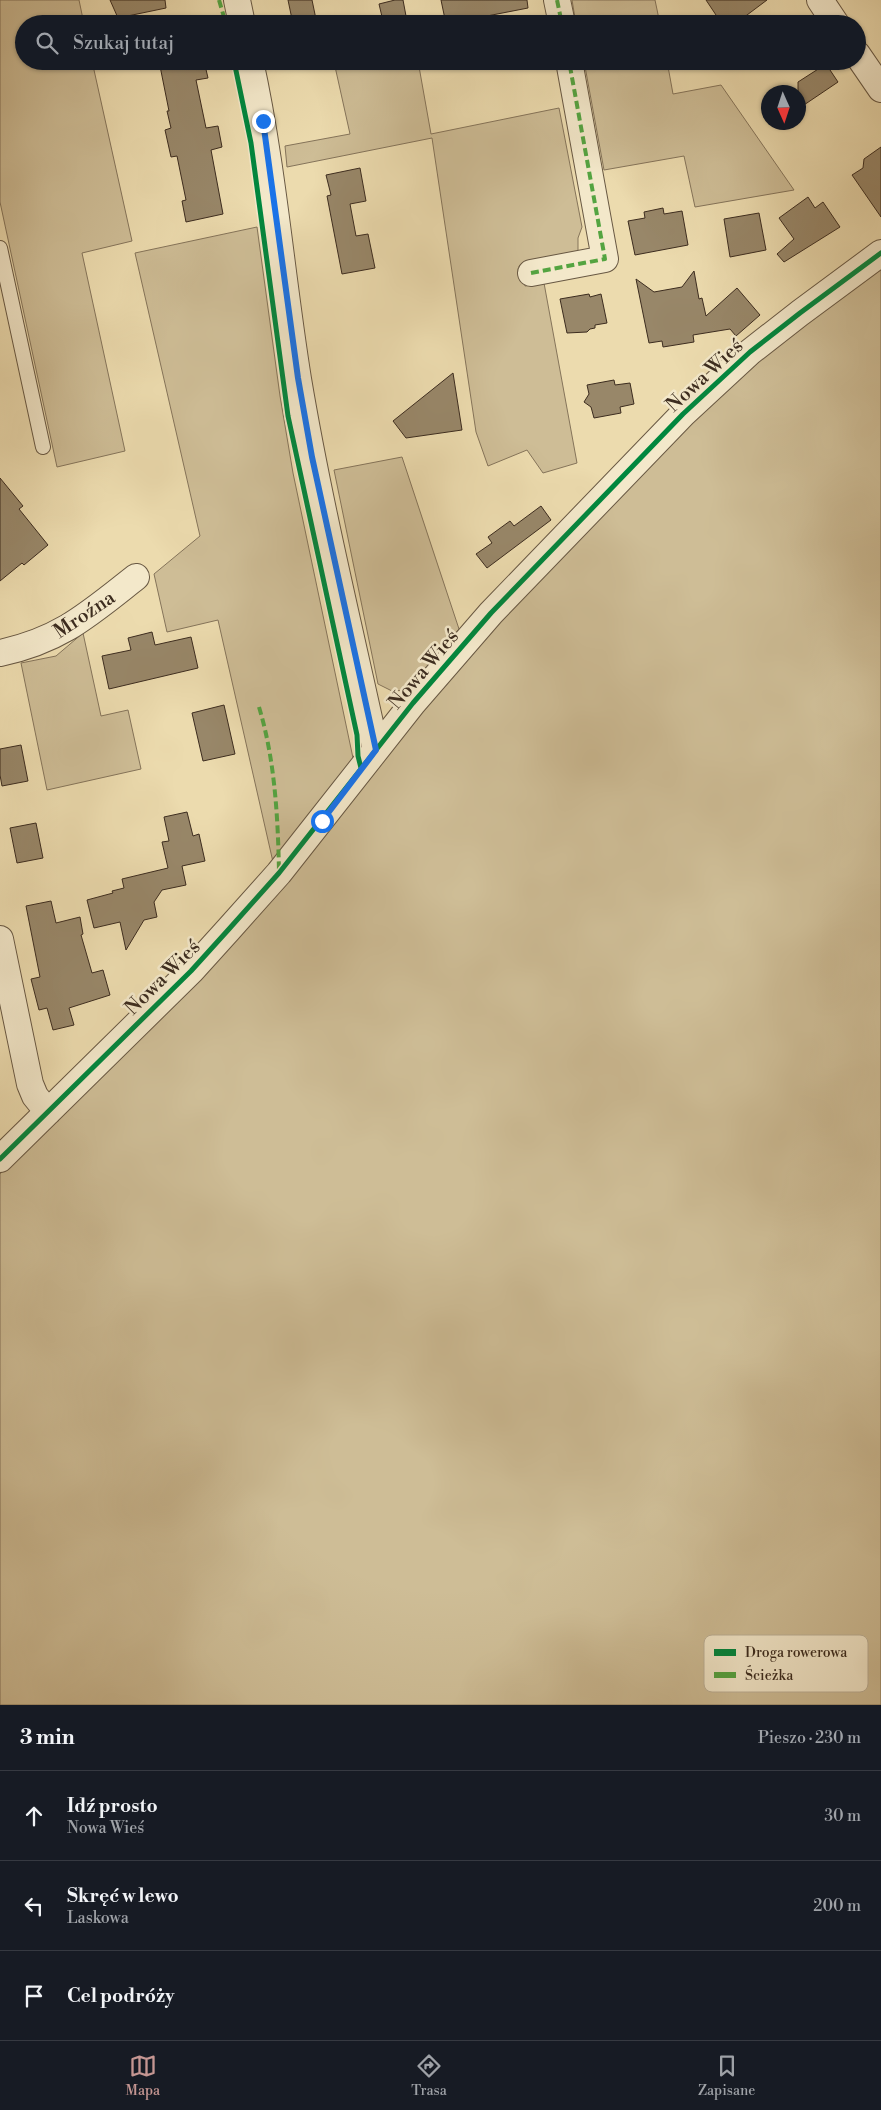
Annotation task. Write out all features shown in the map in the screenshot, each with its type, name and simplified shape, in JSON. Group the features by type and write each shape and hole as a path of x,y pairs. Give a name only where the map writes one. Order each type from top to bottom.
{"street":[{"path":"236,0 240,15"},
{"path":"557,0 560,15"},
{"path":"820,0 830,15"},
{"path":"866,67 881,89"},
{"path":"252,70 271,171 298,378 309,440 376,750"},
{"path":"531,273 605,259 571,70"},
{"name":"Nowa Wieś","path":"0,1159 191,971 316,828 376,750 491,613 683,414 750,352 881,253"},
{"name":"Mroźna","path":"0,653 31,645 68,629 82,621 136,577"},
{"path":"0,939 30,1084 35,1096 48,1112"}],"lane":[{"path":"0,248 44,447"}],"shaded area":[{"path":"0,0 79,0 82,15 15,15 15,70 94,70 132,241 82,253 125,451 57,467 0,202"},
{"path":"572,0 655,0 658,15 574,15"},
{"path":"336,70 420,70 431,134 559,108 582,227 578,238 578,252 574,256 519,266 525,286 544,283 577,463 543,473 527,450 488,466 476,432 432,138 287,167 285,146 350,134"},
{"path":"586,70 669,70 673,94 721,85 794,190 695,207 684,156 604,170"},
{"path":"257,227 280,396 293,473 353,758 273,862 218,620 167,632 154,574 200,536 135,253"},
{"path":"881,263 881,1705 0,1705 0,1174 90,1085 518,598 737,376"},
{"path":"402,457 459,629 408,690 392,691 378,684 334,470"},
{"path":"83,633 101,716 128,710 141,769 47,790 21,663 56,656"}],"building":[{"path":"110,0 165,0 166,8 132,15 117,15"},
{"path":"288,0 312,0 315,15 291,15"},
{"path":"403,0 406,15 382,15 379,4"},
{"path":"441,0 527,0 528,8 492,15 444,15"},
{"path":"706,0 767,0 747,15 716,15"},
{"path":"161,70 206,70 208,78 196,80 206,128 218,126 222,147 211,150 223,214 186,222 182,201 186,200 177,156 171,157 165,130 171,128 167,111 169,111"},
{"path":"817,70 830,70 838,82 806,104 806,85 798,85 798,82"},
{"path":"881,147 881,217 852,175 863,168 864,159"},
{"path":"360,168 366,201 350,204 356,236 368,234 375,268 342,274 327,196 331,195 326,175"},
{"path":"808,197 815,208 823,202 840,227 784,262 777,254 794,239 779,218"},
{"path":"663,208 664,214 682,211 688,245 635,255 628,221 645,218 644,212"},
{"path":"759,213 766,250 730,257 724,219"},
{"path":"694,271 699,299 702,298 706,316 737,288 760,315 736,336 730,329 693,335 694,342 663,347 662,341 649,343 636,279 654,292 682,287"},
{"path":"589,294 590,297 601,294 607,323 595,325 595,328 587,332 567,333 560,299"},
{"path":"453,373 462,430 406,438 393,421"},
{"path":"614,380 615,385 630,383 634,404 620,407 621,413 594,418 591,407 584,402 589,394 587,385"},
{"path":"0,478 23,506 19,509 48,545 24,565 22,563 0,581"},
{"path":"541,506 551,520 487,568 476,554 492,543 488,537 510,521 514,526"},
{"path":"152,632 155,645 191,637 198,668 109,689 102,656 131,650 128,638"},
{"path":"224,705 235,754 203,761 192,713"},
{"path":"21,745 28,781 2,786 0,749"},
{"path":"187,812 193,836 199,834 205,861 182,866 186,885 162,890 154,902 157,917 144,920 126,950 120,922 94,928 87,900 124,888 122,879 168,868 162,842 169,841 164,817"},
{"path":"36,823 43,858 17,863 10,828"},
{"path":"51,901 56,923 80,917 83,934 81,935 92,973 103,970 110,995 69,1008 74,1025 53,1030 47,1008 39,1010 31,979 40,977 26,906"}],"marked path":[{"path":"219,0 223,15"},
{"path":"557,0 560,15"},
{"path":"531,273 605,259 571,70"},
{"path":"259,707 269,748 275,789 279,873"}],"cycle path":[{"path":"236,70 251,143 288,416 357,735 358,756 361,768"},
{"path":"0,1159 191,971 279,873 413,703 491,613 683,414 750,352 881,253"}],"route":[{"path":"263,121 298,378 312,457 376,750 322,821"}]}
